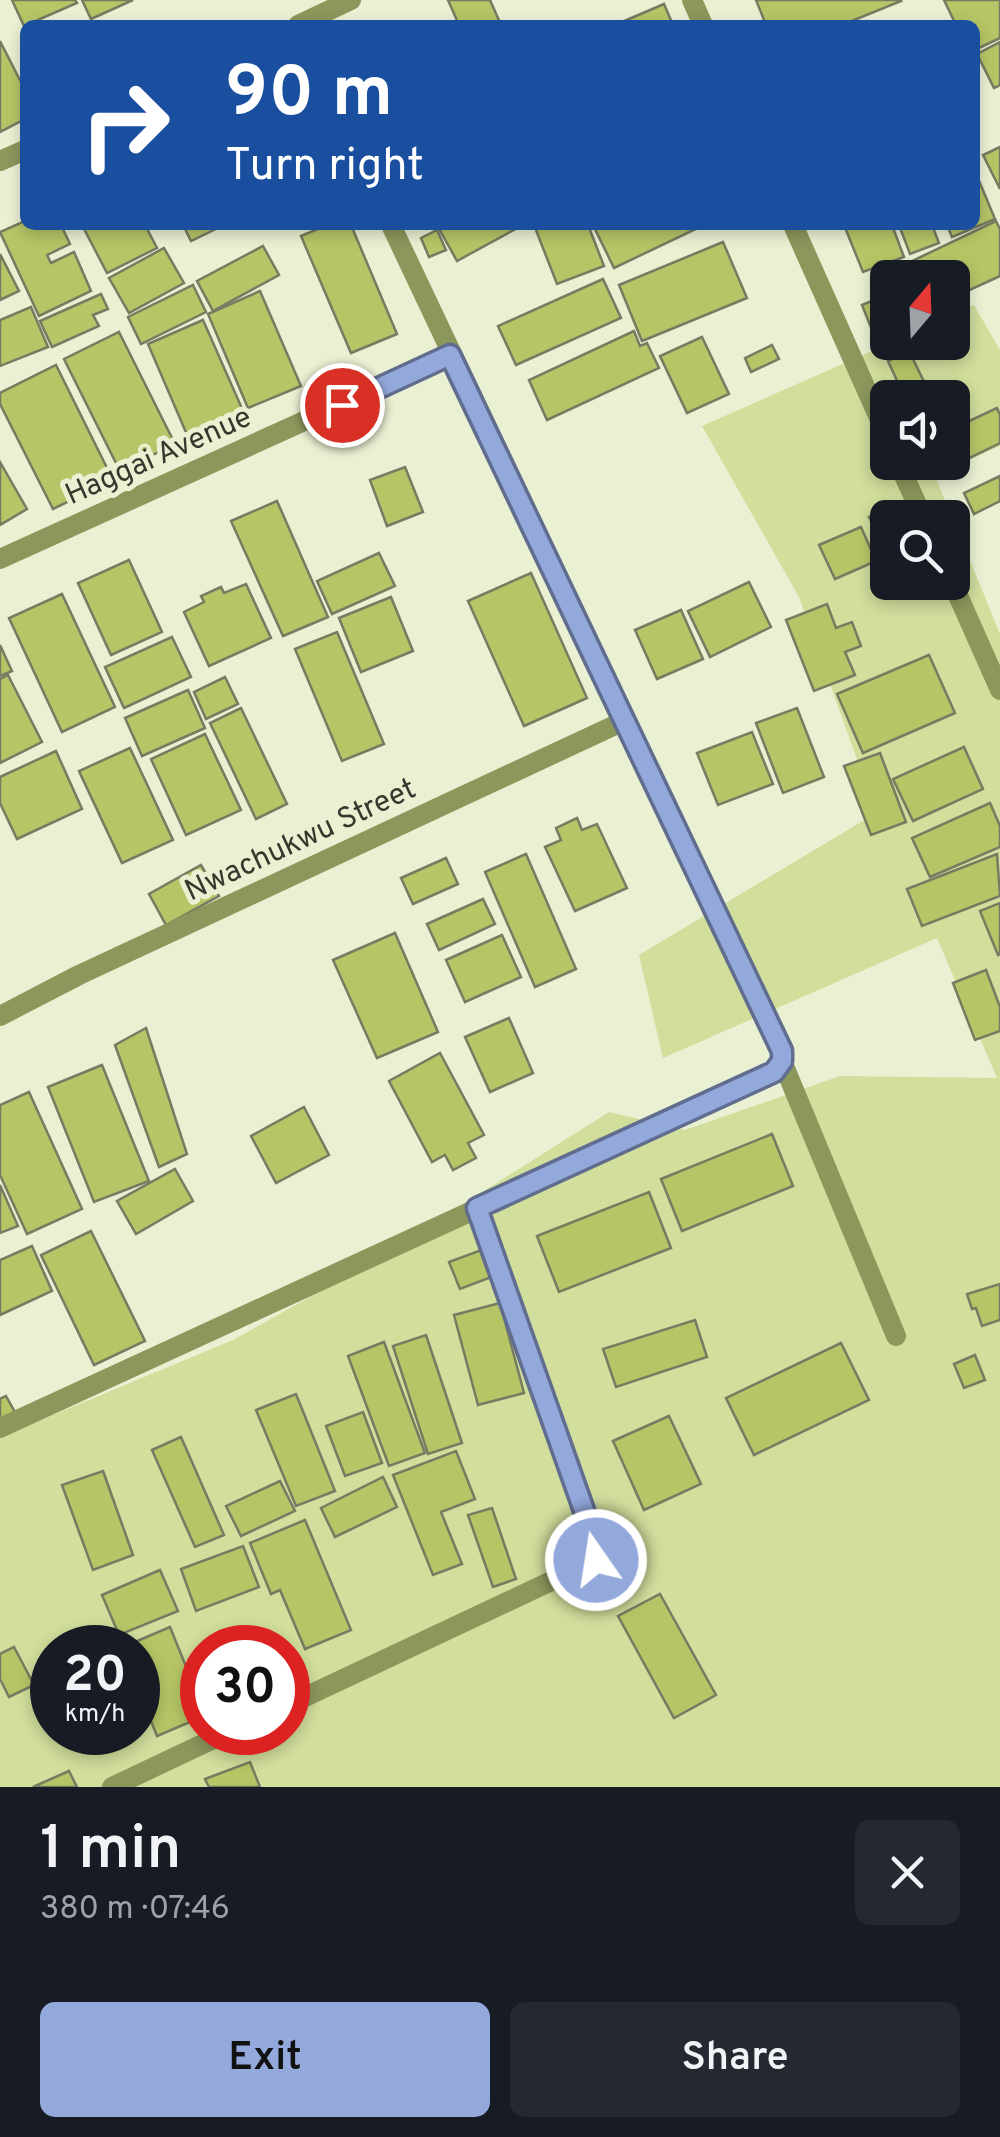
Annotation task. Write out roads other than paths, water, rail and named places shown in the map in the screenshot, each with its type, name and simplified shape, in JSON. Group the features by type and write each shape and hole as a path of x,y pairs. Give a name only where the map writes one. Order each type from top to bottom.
{"street":[{"path":"309,20 351,0"},
{"path":"393,230 782,1056 896,1336"},
{"path":"794,230 870,398"},
{"name":"Haggai Avenue","path":"0,560 450,355"},
{"path":"960,600 1000,690"},
{"name":"Nwachukwu Street","path":"0,1016 626,720"},
{"path":"0,1428 774,1072 782,1056"},
{"path":"310,1695 596,1560 598,1550 477,1208"},
{"path":"112,1787 180,1755"}]}
